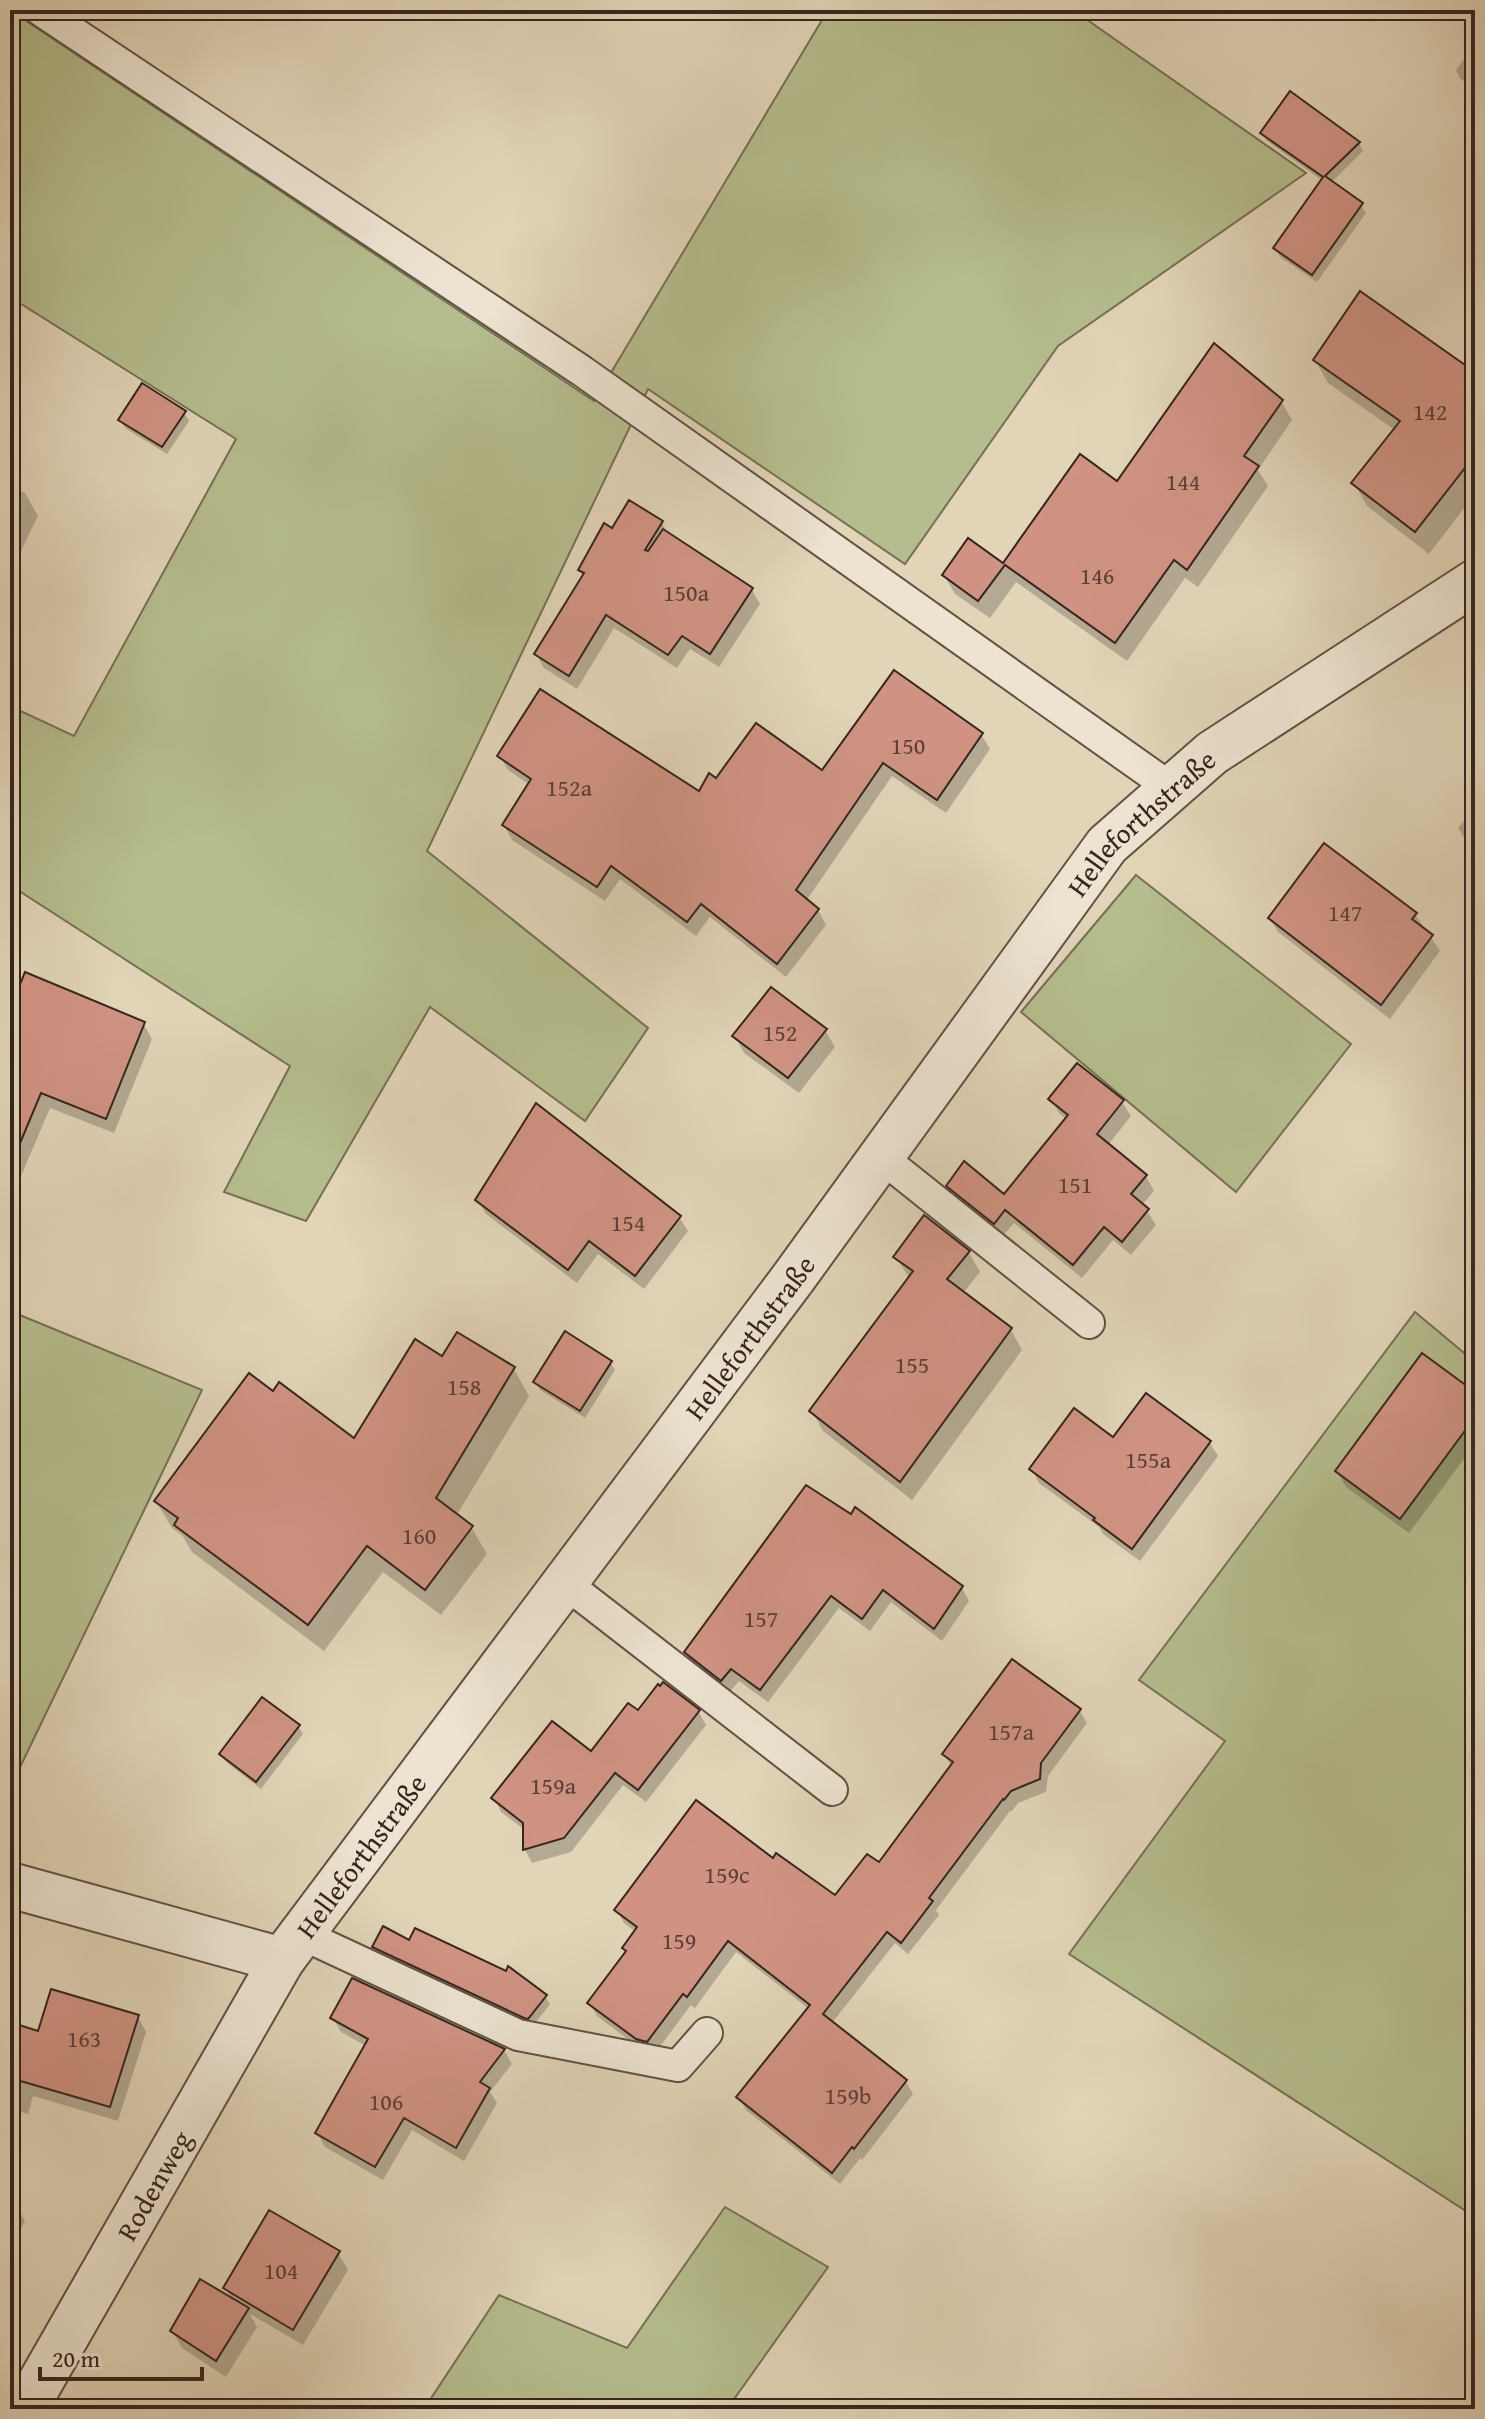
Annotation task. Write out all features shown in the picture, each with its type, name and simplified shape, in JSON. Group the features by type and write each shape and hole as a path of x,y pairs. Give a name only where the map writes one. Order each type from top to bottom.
{"street":[{"name":"Helleforthstraße","path":"10,1885 292,1947 881,1157 1107,845 1212,753 1475,582"},
{"name":"Rodenweg","path":"25,2409 292,1947"}],"lane":[{"path":"40,10 582,371 1171,788"},
{"path":"881,1157 1089,1323"},
{"path":"565,1583 832,1790"},
{"path":"292,1947 518,2035 678,2066 707,2033"}],"green space":[{"path":"10,10 594,401 828,10 1073,10 1306,173 1058,346 905,564 648,389 427,851 648,1028 585,1121 430,1007 306,1221 224,1192 290,1066 10,885 10,706 74,736 236,439 10,297"},
{"path":"1136,875 1351,1044 1236,1192 1021,1012"},
{"path":"10,1311 202,1390 10,1788"},
{"path":"1415,1312 1475,1362 1475,2217 1069,1954 1225,1741 1139,1680"},
{"path":"725,2207 828,2267 727,2409 424,2409 499,2295 627,2348"}],"building":[{"path":"1290,91 1360,142 1325,176 1363,203 1312,275 1273,248 1323,177 1260,133"},
{"path":"1360,291 1475,372 1475,455 1415,532 1351,483 1400,421 1313,360"},
{"path":"1214,343 1283,400 1244,456 1259,466 1187,570 1174,560 1115,643 1005,565 978,601 942,575 968,538 1003,563 1080,454 1117,481"},
{"path":"142,383 186,411 162,447 118,420"},
{"path":"629,500 663,521 645,550 648,551 663,529 753,588 710,654 682,636 668,655 606,615 569,676 534,654 584,573 578,570 604,523 612,528"},
{"path":"894,670 983,733 937,800 883,763 796,890 819,909 777,964 701,904 687,922 611,866 597,887 502,825 531,779 497,756 540,689 699,791 709,773 716,778 756,723 822,770"},
{"path":"1324,843 1417,913 1412,919 1433,935 1381,1005 1268,918"},
{"path":"25,972 145,1022 106,1119 41,1093 10,1167 10,1008"},
{"path":"771,987 827,1029 788,1078 732,1036"},
{"path":"1077,1063 1124,1100 1097,1134 1147,1175 1131,1194 1149,1209 1122,1242 1104,1227 1073,1265 1005,1210 994,1224 946,1186 964,1161 1004,1194 1068,1115 1048,1099"},
{"path":"536,1103 681,1216 635,1276 589,1241 568,1270 475,1200"},
{"path":"924,1215 970,1251 947,1279 1012,1328 900,1482 809,1411 913,1271 893,1257"},
{"path":"565,1331 612,1361 580,1411 533,1382"},
{"path":"457,1332 515,1367 436,1498 473,1526 425,1590 367,1546 308,1625 174,1525 178,1518 154,1501 249,1373 273,1391 279,1382 354,1438 415,1339 442,1356"},
{"path":"1422,1353 1475,1392 1475,1417 1400,1519 1335,1471"},
{"path":"1146,1393 1211,1441 1132,1549 1029,1469 1074,1408 1113,1437"},
{"path":"806,1485 851,1514 855,1507 963,1586 934,1629 883,1590 862,1619 831,1596 760,1690 731,1669 721,1681 684,1652"},
{"path":"1012,1659 1081,1709 1041,1763 1040,1779 1011,1791 1003,1799 929,1898 933,1901 901,1943 887,1932 823,2014 907,2080 832,2173 736,2097 810,2005 728,1941 687,1997 683,1994 647,2042 636,2039 587,2003 626,1951 622,1948 637,1927 614,1910 696,1800 773,1858 776,1853 835,1895 867,1854 879,1862 953,1762 942,1754"},
{"path":"663,1682 700,1710 638,1790 615,1773 564,1838 523,1850 523,1823 491,1798 552,1721 591,1751 628,1703 638,1710"},
{"path":"262,1697 300,1725 256,1782 219,1754"},
{"path":"383,1926 409,1940 415,1928 506,1971 508,1966 547,1995 528,2019 524,2018 372,1947"},
{"path":"352,1978 505,2049 480,2082 490,2088 456,2148 404,2118 375,2167 315,2133 368,2039 330,2018"},
{"path":"51,1989 139,2015 110,2107 10,2078 10,2022 38,2031"},
{"path":"269,2210 340,2251 293,2330 223,2288"},
{"path":"200,2279 249,2308 216,2361 170,2331"}]}
